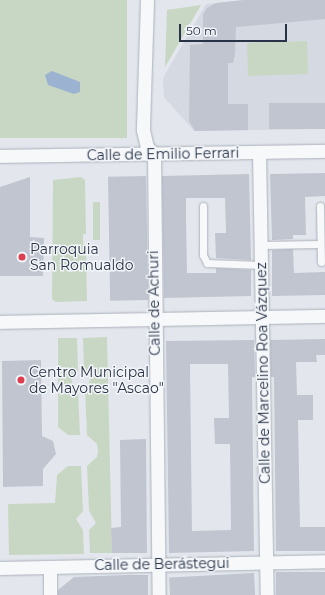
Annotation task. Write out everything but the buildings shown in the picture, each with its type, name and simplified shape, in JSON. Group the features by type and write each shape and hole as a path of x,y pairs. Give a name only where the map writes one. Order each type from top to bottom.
{"street":[{"path":"147,0 143,130 147,147 154,154"},
{"name":"Calle de Emilio Ferrari","path":"0,156 325,151"},
{"name":"Calle de Marcelino Roa Vázquez","path":"259,152 267,595"},
{"name":"Calle de Achuri","path":"154,154 159,595"},
{"path":"0,322 156,321 325,316"},
{"name":"Calle de Berástegui","path":"0,568 325,561"},
{"path":"50,567 50,595"}],"lane":[{"path":"202,206 203,255 207,263 262,265"},
{"path":"320,206 320,262"},
{"path":"261,245 320,244"}],"shaded area":[{"path":"244,0 325,0 325,129 194,131 164,97 163,78 206,4"}],"green space":[{"path":"0,0 127,0 127,138 0,138"},
{"path":"201,5 165,67 167,10"},
{"path":"307,41 308,74 248,76 247,43"},
{"path":"81,177 85,180 86,234 83,234 83,244 86,244 87,301 56,302 52,299 53,180"},
{"path":"93,202 100,202 100,240 93,240"},
{"path":"107,337 112,553 90,553 89,530 96,523 89,511 87,466 97,457 98,451 97,444 87,435 85,389 91,378 84,370 83,338"},
{"path":"58,338 77,338 78,371 71,378 74,388 78,390 80,435 68,435 58,427"},
{"path":"68,466 81,466 83,511 76,519 83,530 84,554 9,555 8,504 55,503 57,475"}],"water":[{"path":"52,71 80,82 80,92 74,94 48,85 45,75"}],"place":[{"name":"Parroquia San Romualdo","path":"22,257"},
{"name":"Centro Municipal de Mayores \"Ascao\"","path":"21,380"}]}
